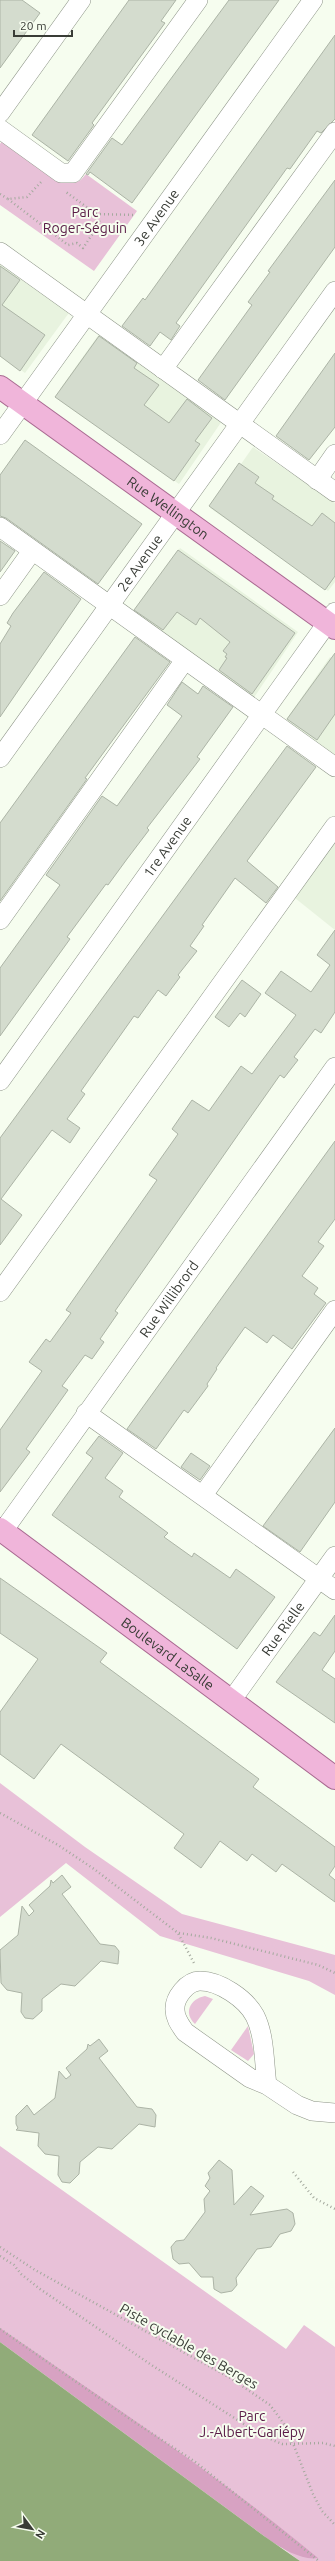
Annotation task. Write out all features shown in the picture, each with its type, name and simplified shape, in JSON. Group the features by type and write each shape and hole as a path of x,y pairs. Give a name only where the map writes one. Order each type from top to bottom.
{"main road":[{"name":"Rue Wellington","path":"0,387 175,514 332,621"},
{"name":"Boulevard LaSalle","path":"1,1530 335,1778"}],"street":[{"path":"0,113 81,0"},
{"path":"0,129 52,166 67,174 73,173 79,167 198,0"},
{"name":"3e Avenue","path":"0,435 313,0"},
{"path":"163,369 335,132"},
{"path":"0,252 335,492"},
{"name":"2e Avenue","path":"0,758 335,291"},
{"path":"317,480 335,454"},
{"path":"0,527 335,767"},
{"path":"0,596 32,551"},
{"name":"1re Avenue","path":"0,1081 262,715 332,621"},
{"path":"0,920 185,660"},
{"path":"0,1292 335,826"},
{"name":"Rue Willibrord","path":"1,1530 335,1067"},
{"path":"203,1495 335,1310"},
{"path":"86,1413 335,1590"},
{"name":"Rue Rielle","path":"231,1701 335,1556"},
{"path":"267,2085 261,2037 256,2018 249,2006 231,1993 211,1982 199,1980 189,1983 179,1994 174,2010 178,2021 185,2032 250,2078 267,2085 297,2105 312,2111 335,2113"}],"path":[{"path":"8,199 31,196 52,166"},
{"path":"0,194 68,245 76,243 83,248 100,223 96,214 64,191"},
{"path":"96,214 139,215"},
{"path":"0,1813 58,1844 94,1869 178,1933 188,1949 199,1980"},
{"path":"178,1933 211,1938 318,1965 335,1973"},
{"path":"293,2172 314,2198 335,2209"},
{"name":"Piste cyclable des Berges","path":"0,2247 35,2270 254,2393 279,2415 293,2444 313,2494 322,2511 335,2526"},
{"path":"0,2256 14,2265 21,2274 40,2289 261,2435 282,2444 323,2443 335,2446"},
{"path":"0,2329 130,2419 194,2461 319,2561"}],"shaded area":[{"path":"0,257 71,310 25,373 0,355"},
{"path":"102,330 224,418 179,484 58,398 63,391 60,389"},
{"path":"253,447 335,503 335,582 328,591 210,508"},
{"path":"180,548 298,632 251,702 132,615"},
{"path":"330,657 335,661 335,761 283,724"},
{"path":"335,842 335,930 295,898"},
{"path":"0,2328 201,2468 280,2527 318,2558 297,2555 269,2540 0,2342"},
{"path":"0,2342 264,2536 300,2561 0,2561"}],"green space":[{"name":"Parc Roger-Séguin","path":"4,138 68,182 74,183 86,174 137,211 94,271 0,205 0,144"},
{"path":"0,1783 85,1847 182,1914 335,1955 335,1995 309,1981 160,1936 66,1863 0,1917"},
{"path":"205,1996 213,1999 195,2024 189,2015 190,2007 195,2000"},
{"path":"248,2026 254,2054 248,2061 231,2050"},
{"name":"Parc J.-Albert-Gariépy","path":"0,2146 286,2349 304,2325 335,2347 335,2561 300,2561 0,2341"}],"building":[{"path":"0,0 22,0 40,13 0,68"},
{"path":"129,0 176,0 161,21 165,23 92,123 94,125 68,161 32,135"},
{"path":"229,0 279,0 132,203 90,172 88,175 86,174 112,138 122,145"},
{"path":"335,35 335,119 321,133 317,131 290,169 287,168 176,323 180,326 171,340 160,332 150,346 122,326 143,298 145,300"},
{"path":"335,180 335,247 225,400 198,380 252,305 248,302 270,272 268,271"},
{"path":"0,266 20,280 2,305 45,335 20,371 0,356"},
{"path":"99,336 137,363 134,368 159,385 144,405 169,423 187,399 212,418 195,441 200,444 174,481 55,397"},
{"path":"335,353 335,427 309,460 276,436"},
{"path":"25,440 142,524 98,584 6,518 0,516 0,475"},
{"path":"239,463 259,477 255,483 274,496 272,499 312,526 322,513 335,523 335,576 325,590 209,506"},
{"path":"0,541 15,551 0,572"},
{"path":"178,550 295,633 252,694 219,670 227,658 225,657 227,654 223,651 230,642 200,618 196,625 177,612 163,630 134,610"},
{"path":"44,572 81,599 0,717 0,644 11,626 7,623 13,613"},
{"path":"135,637 170,662 85,778 87,779 0,901 0,823"},
{"path":"335,653 335,714 317,740 287,719"},
{"path":"182,682 198,694 203,686 233,707 197,757 200,759 147,828 149,830 108,885 106,884 67,937 70,939 0,1036 0,968 60,885 46,875 102,796 117,806 182,716 167,705"},
{"path":"287,746 316,767 247,861 278,887 266,903 235,878 202,925 204,926 190,946 197,951 178,975 180,977 166,996 158,990 138,1018 134,1016 81,1091 85,1094 67,1119 80,1128 70,1143 52,1130 1,1199 22,1215 0,1245 0,1138"},
{"path":"335,930 335,1012 321,1033 315,1029 294,1057 298,1060 284,1078 280,1075 242,1129 115,1311 118,1313 100,1339 104,1342 92,1359 85,1355 62,1386 68,1390 26,1449 30,1452 0,1492 0,1430 42,1371 29,1362 46,1339 50,1342 71,1313 66,1310 157,1180 149,1175 178,1134 172,1129 192,1100 209,1111 241,1066 252,1074 296,1015 265,993 281,971 311,992 330,965 317,955"},
{"path":"242,980 261,994 245,1017 240,1013 229,1027 215,1017"},
{"path":"335,1141 335,1219 318,1242 324,1246 302,1276 318,1288 314,1294 326,1303 292,1349 273,1335 267,1343 245,1327 216,1368 217,1369 207,1384 208,1386 188,1413 184,1410 156,1449 127,1429"},
{"path":"335,1428 335,1502 300,1552 263,1526"},
{"path":"99,1436 123,1453 105,1478 123,1491 119,1497 168,1533 164,1537 192,1557 194,1553 230,1578 236,1569 275,1597 237,1649 52,1515 93,1458 86,1453"},
{"path":"191,1453 210,1466 200,1480 181,1467"},
{"path":"0,1578 107,1653 100,1662 259,1779 253,1787 335,1847 335,1866 329,1875 335,1880 335,1902 282,1864 276,1872 252,1854 247,1861 220,1841 201,1868 174,1848 184,1834 61,1744 34,1779 0,1754 0,1712 38,1659 0,1633"},
{"path":"335,1615 335,1651 322,1670 335,1679 335,1723 276,1682 314,1632 320,1636"},
{"path":"62,1875 71,1887 62,1894 100,1944 115,1946 119,1951 118,1964 101,1961 75,1986 61,1984 42,1999 42,2011 33,2019 25,2018 21,2012 22,1993 7,1990 1,1983 0,1950 18,1935 22,1906 29,1916 34,1911 29,1905 50,1886 51,1880 53,1883"},
{"path":"99,2039 108,2051 99,2058 137,2107 152,2109 156,2115 155,2127 139,2124 112,2149 98,2147 80,2162 79,2174 70,2183 62,2182 58,2175 59,2156 45,2154 38,2146 39,2133 16,2130 18,2128 16,2124 16,2116 27,2105 34,2115 55,2098 59,2071 66,2079 71,2075 66,2068 87,2049 88,2044 90,2046"},
{"path":"219,2160 232,2170 234,2205 251,2186 264,2196 250,2215 287,2209 293,2213 295,2224 291,2231 280,2234 271,2247 257,2249 236,2278 237,2285 232,2291 221,2293 214,2289 213,2277 201,2277 189,2263 179,2264 173,2259 171,2247 176,2241 184,2240 205,2212 204,2199 210,2191 205,2186 210,2178 208,2173"}]}
